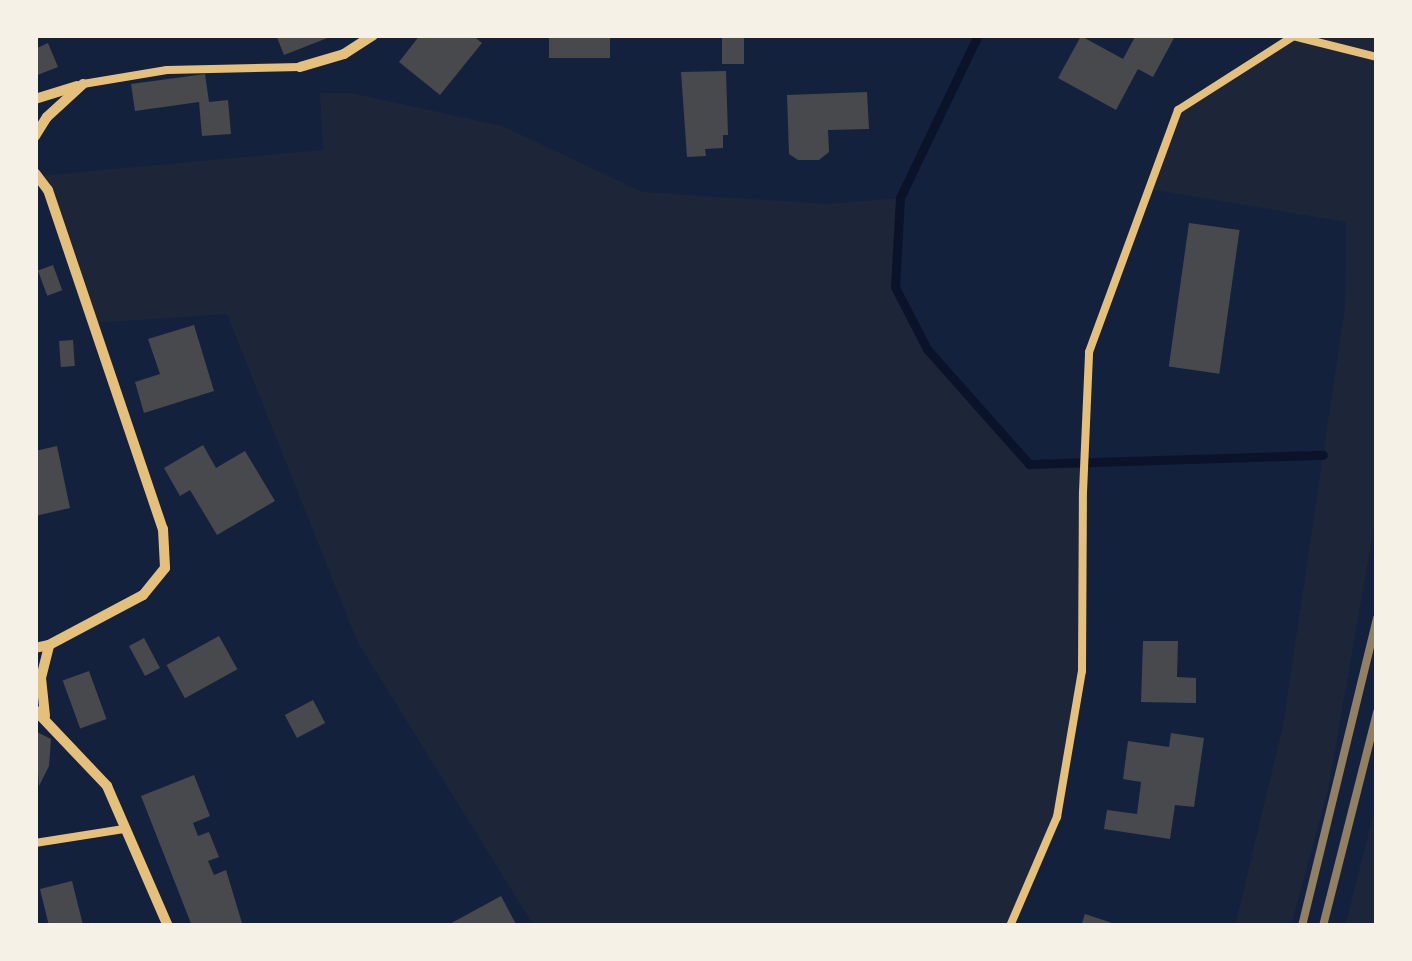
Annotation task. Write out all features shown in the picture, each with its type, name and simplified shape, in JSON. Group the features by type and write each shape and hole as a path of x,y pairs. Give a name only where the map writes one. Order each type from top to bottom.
{"street":[{"path":"300,67 344,54 373,35"},
{"path":"35,98 84,84"},
{"path":"35,136 47,117 84,84"},
{"path":"35,160 164,528 165,568 143,595 49,645 35,648"},
{"path":"49,645 41,678 40,713 107,786 168,926"}],"lane":[{"path":"1010,926 1057,816 1082,671 1083,492 1090,352 1178,110 1290,36 1377,57"},
{"path":"84,84 167,70 300,67"},
{"path":"35,843 124,829"}],"shaded area":[{"path":"1292,35 1377,35 1377,509 1328,790 1291,926 1235,926 1283,726 1345,307 1346,222 1149,189 1178,110"},
{"path":"320,93 351,93 502,126 642,192 827,204 900,198 895,286 927,349 1029,464 1084,462 1082,671 1057,817 1010,926 534,926 357,641 227,314 92,323 38,176 323,150"},
{"path":"1377,800 1377,926 1345,926"}],"building":[{"path":"276,35 335,35 284,55"},
{"path":"420,35 472,35 482,43 440,95 399,62"},
{"path":"549,35 610,35 610,58 549,58"},
{"path":"722,35 744,35 744,64 722,64"},
{"path":"1136,35 1174,38 1153,77 1138,69 1116,110 1058,78 1081,36 1123,59"},
{"path":"48,43 58,67 35,76 35,49"},
{"path":"726,71 728,135 723,135 723,148 705,149 706,156 687,157 681,72"},
{"path":"205,74 209,102 228,100 231,134 202,136 199,102 135,111 131,84"},
{"path":"867,92 869,129 828,130 829,152 819,160 798,160 789,154 787,95"},
{"path":"1189,223 1240,230 1219,374 1169,367"},
{"path":"53,265 62,290 47,296 38,270"},
{"path":"194,325 214,391 144,413 135,382 160,374 148,339"},
{"path":"73,340 75,366 61,367 59,341"},
{"path":"203,445 216,468 245,451 275,501 217,535 190,490 180,496 164,468"},
{"path":"57,446 70,508 35,516 35,451"},
{"path":"219,636 237,669 185,698 167,665"},
{"path":"144,638 160,668 145,676 129,646"},
{"path":"1143,641 1178,641 1177,677 1196,678 1196,703 1141,702"},
{"path":"89,671 106,719 80,729 63,681"},
{"path":"313,700 325,723 297,738 285,715"},
{"path":"35,731 51,739 49,766 39,786"},
{"path":"1171,733 1204,738 1194,807 1175,805 1170,839 1104,829 1107,810 1137,814 1141,782 1123,779 1128,741 1169,747"},
{"path":"194,775 210,816 193,823 198,836 209,832 219,857 208,861 214,875 226,870 242,923 233,926 192,926 141,796"},
{"path":"72,881 83,925 49,926 40,889"},
{"path":"501,896 517,926 446,926"},
{"path":"1085,914 1118,925 1118,926 1081,926"}],"waterway":[{"path":"978,35 900,198 895,287 927,349 1029,464 1323,455"}],"railway":[{"path":"1302,926 1377,618"},
{"path":"1323,926 1377,712"}]}
